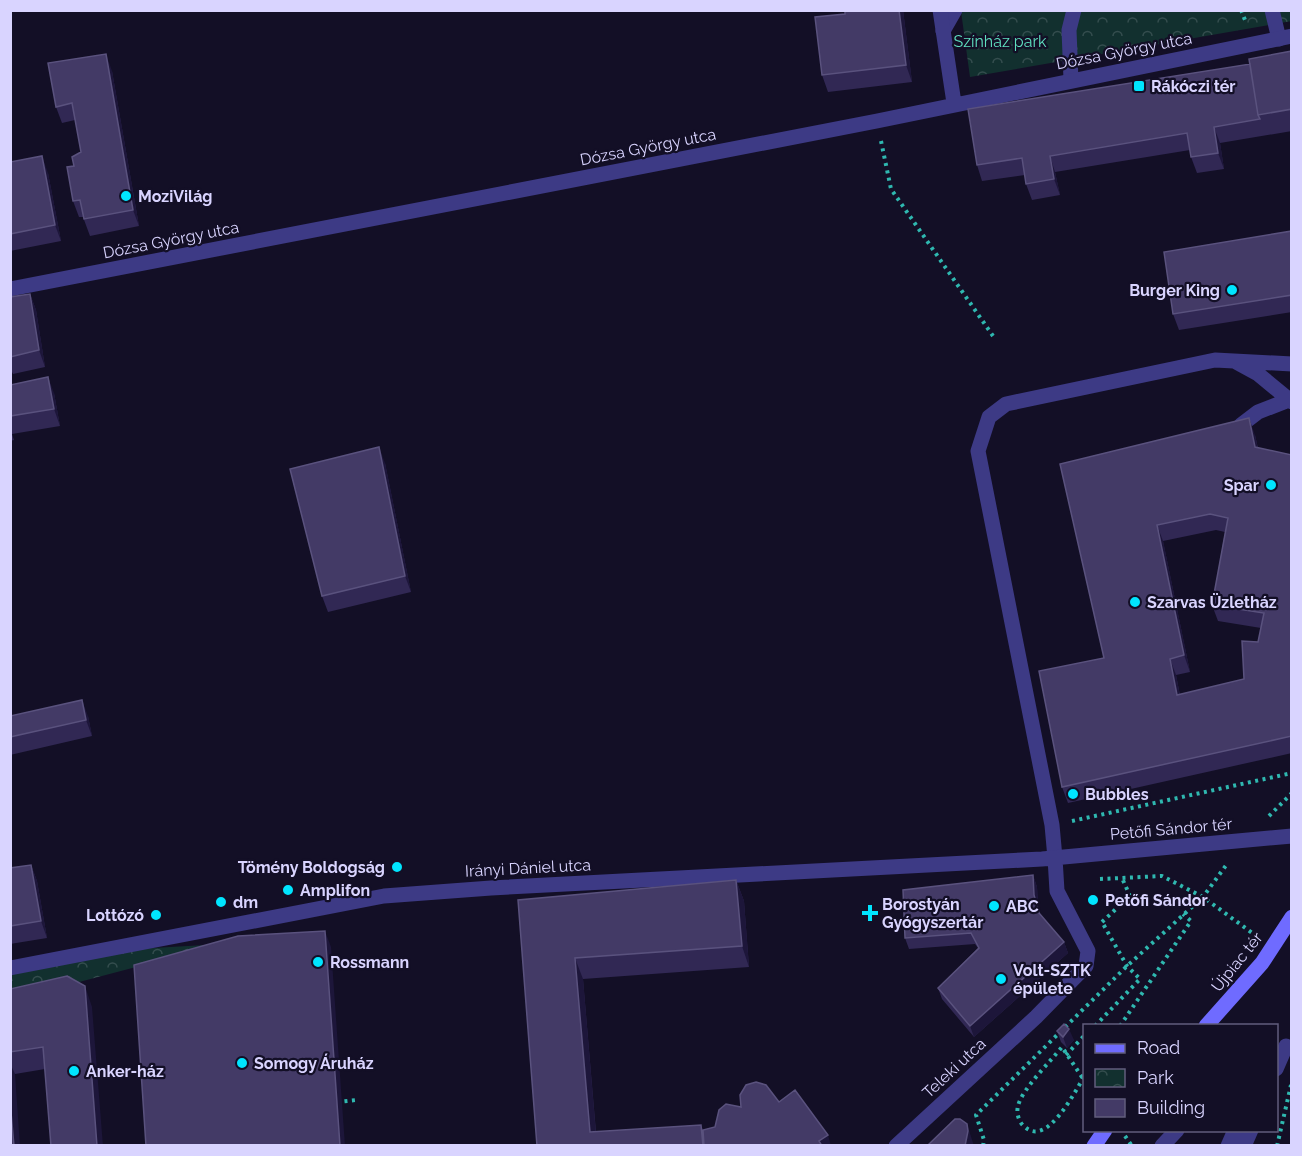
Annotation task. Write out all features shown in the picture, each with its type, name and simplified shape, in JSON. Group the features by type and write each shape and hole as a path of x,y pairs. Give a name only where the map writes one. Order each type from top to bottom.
{"street":[{"path":"940,10 954,103"},
{"path":"943,31 955,10"},
{"path":"1071,80 1069,30 1074,10"},
{"path":"1272,10 1285,38"},
{"name":"Dózsa György utca","path":"10,289 877,121 954,103 1285,38"},
{"path":"1083,939 1057,891 1053,825 978,451 988,417 1006,404 1036,396 1215,360 1231,359 1292,364"},
{"path":"1231,359 1258,374 1290,401"},
{"path":"1241,425 1258,412 1290,401"},
{"name":"Petőfi Sándor tér","path":"1055,858 1292,836"},
{"name":"Irányi Dániel utca","path":"10,968 384,897 1055,858"},
{"name":"Újpiac tér","path":"1208,1024 1273,948 1292,917"},
{"name":"Teleki utca","path":"896,1146 1036,1017 1086,966 1088,951 1083,939"},
{"path":"1278,1064 1285,1047"},
{"path":"1094,1146 1104,1132"},
{"path":"1162,1146 1176,1132"},
{"path":"1228,1146 1235,1132"},
{"path":"1244,1146 1251,1132"}],"path":[{"path":"1240,10 1245,20"},
{"path":"877,121 891,189 993,336"},
{"path":"983,1146 984,1140 976,1115 1127,966 1203,897 1244,840"},
{"path":"1098,879 1162,876 1203,897 1273,948"},
{"path":"1083,939 1130,896 1122,878"},
{"path":"1121,1024 1191,921 1182,914"},
{"path":"1097,1024 1140,979 1127,966 1102,922"},
{"path":"1066,1055 1083,1037"},
{"path":"1083,1078 1066,1055 1063,1046 1022,1096 1017,1107 1022,1125 1029,1131 1038,1132 1049,1128 1083,1080"},
{"path":"1277,1146 1291,1084"},
{"path":"335,1102 356,1100"}],"green space":[{"name":"Színház park","path":"1291,10 1292,21 970,77 961,11"},
{"path":"223,944 11,1000 11,973 136,949"}],"building":[{"path":"845,10 899,10 906,65 822,75 815,17 845,14"},
{"path":"1292,51 1292,109 1258,115 1249,59"},
{"path":"106,54 133,210 84,219 80,200 73,201 67,167 74,166 72,157 81,152 72,103 56,107 48,63"},
{"path":"1250,64 1260,119 1214,127 1218,153 1191,157 1187,133 1050,156 1054,179 1026,184 1022,158 977,165 968,109"},
{"path":"42,156 55,225 10,234 10,162"},
{"name":"Burger King","path":"1292,231 1292,295 1173,314 1164,252"},
{"path":"30,294 39,350 10,357 10,297"},
{"path":"48,377 54,409 10,416 10,385"},
{"name":"Szarvas Üzletház","path":"1249,418 1255,447 1292,455 1292,736 1062,787 1039,671 1104,658 1060,464","holes":["1210,514 1228,518 1212,605 1264,613 1258,642 1242,641 1244,679 1177,695 1170,659 1184,655 1157,525"]},
{"path":"379,447 405,576 322,596 290,469"},
{"path":"82,700 86,720 10,737 10,716"},
{"path":"31,865 41,921 10,926 10,868"},
{"name":"Volt-SZTK épülete","path":"1033,875 1034,895 1039,913 1064,942 970,1026 938,988 979,948 971,933 905,938 903,890"},
{"path":"736,880 742,946 575,958 590,1132 701,1125 703,1146 537,1146 518,900"},
{"name":"Somogy Áruház","path":"325,931 340,1146 146,1146 134,965 238,936"},
{"name":"Anker-ház","path":"67,976 85,986 97,1146 51,1146 43,1047 10,1052 10,989"},
{"path":"1064,1024 1069,1029 1063,1037 1057,1031"},
{"path":"756,1082 766,1085 779,1102 795,1090 828,1135 819,1141 822,1146 704,1146 703,1130 715,1127 719,1110 726,1104 741,1107 740,1095 746,1085"},
{"path":"10,1101 14,1146 10,1146"},
{"path":"955,1119 960,1119 967,1124 965,1146 927,1146"}],"place":[{"name":"Rákóczi tér","path":"1139,86"},
{"name":"MoziVilág","path":"126,196"},
{"name":"Burger King","path":"1232,290"},
{"name":"Spar","path":"1271,485"},
{"name":"Szarvas Üzletház","path":"1135,602"},
{"name":"Bubbles","path":"1073,794"},
{"name":"Tömény Boldogság","path":"397,867"},
{"name":"Amplifon","path":"288,890"},
{"name":"Petőfi Sándor","path":"1093,900"},
{"name":"dm","path":"221,902"},
{"name":"ABC","path":"994,906"},
{"name":"Borostyán Gyógyszertár","path":"870,913"},
{"name":"Lottózó","path":"156,915"},
{"name":"Rossmann","path":"318,962"},
{"name":"Volt-SZTK épülete","path":"1001,979"},
{"name":"Somogy Áruház","path":"242,1063"},
{"name":"Anker-ház","path":"74,1071"}]}
